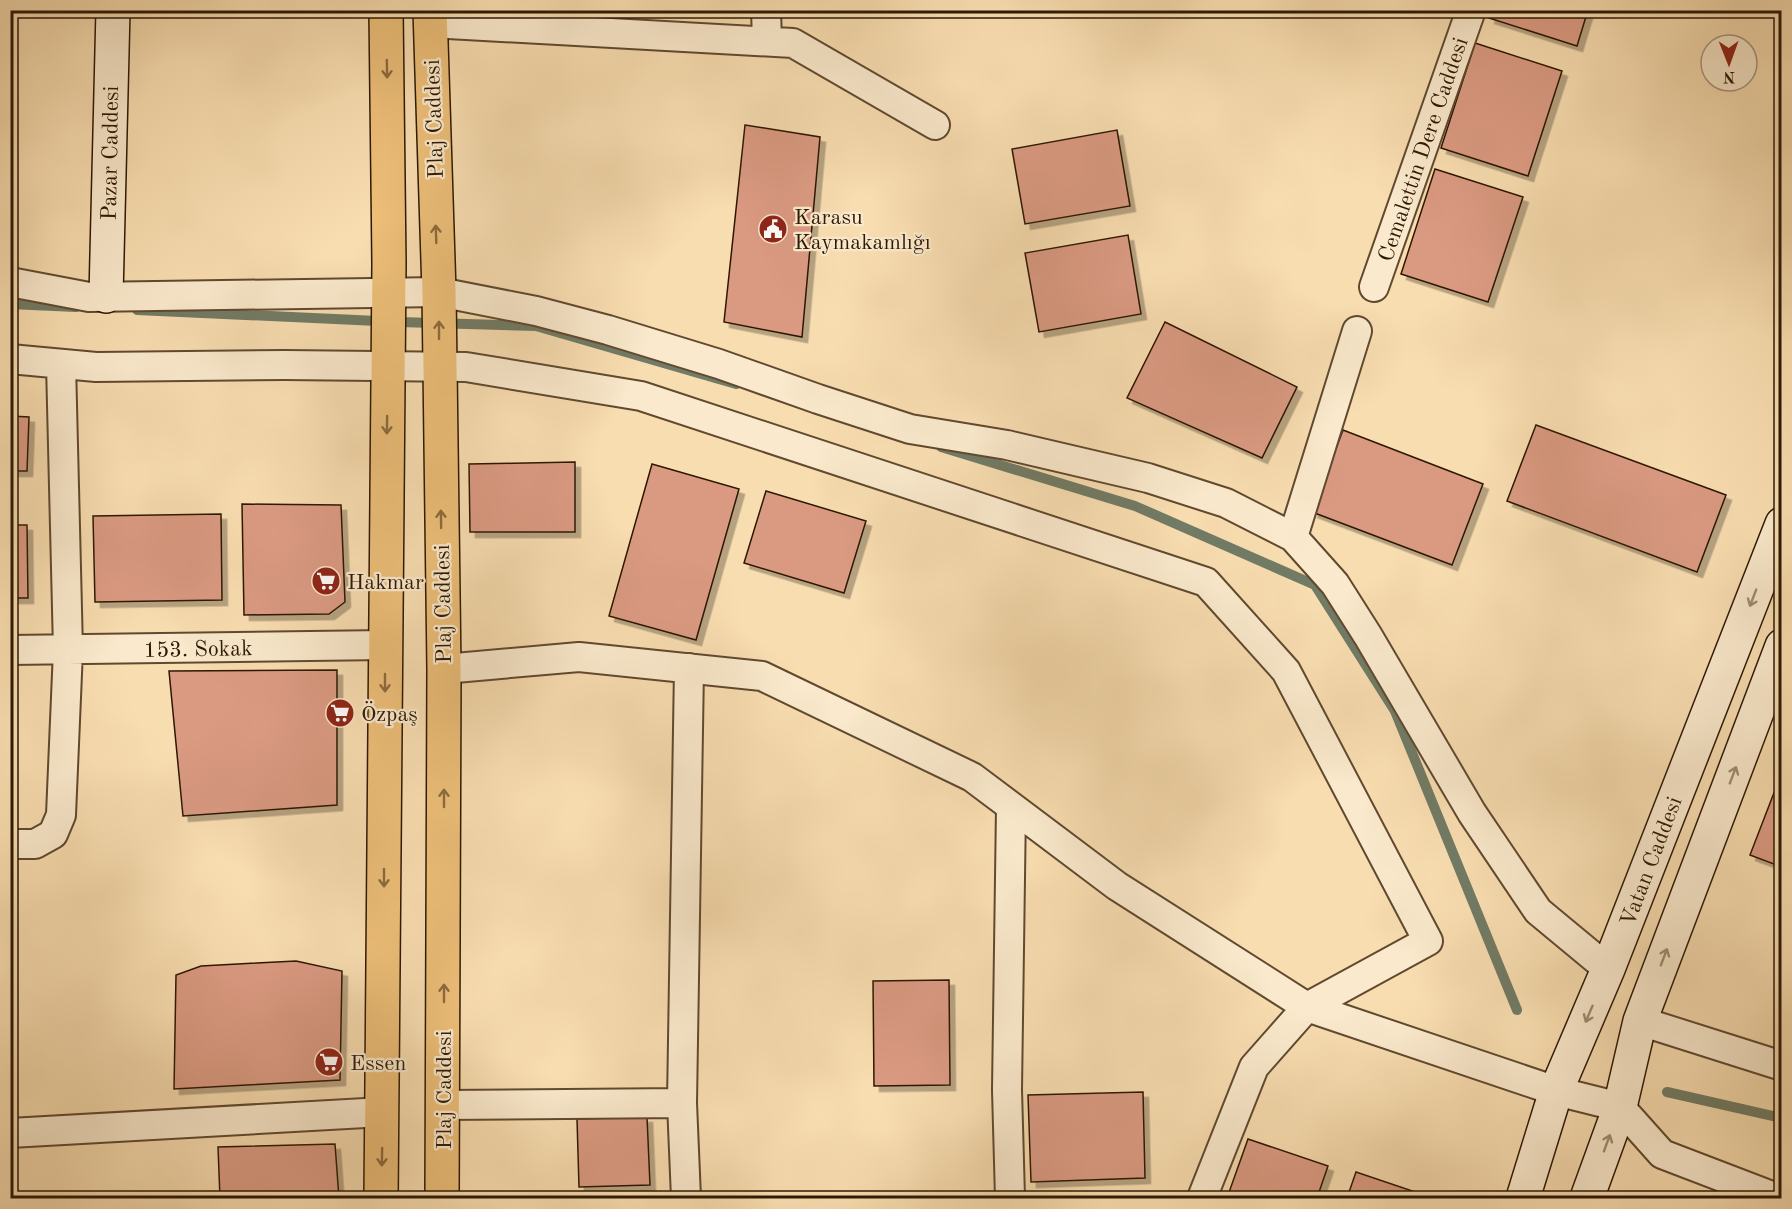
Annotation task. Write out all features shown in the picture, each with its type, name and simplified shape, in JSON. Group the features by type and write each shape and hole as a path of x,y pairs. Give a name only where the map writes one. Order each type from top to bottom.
{"main road":[{"name":"Pazar Caddesi","path":"106,296 113,10"},
{"name":"Plaj Caddesi","path":"381,1198 388,366 386,10"},
{"name":"Plaj Caddesi","path":"430,16 439,292 444,669 442,1198"},
{"name":"Vatan Caddesi","path":"1523,1198 1556,1091 1608,969 1782,524"},
{"name":"Vatan Caddesi","path":"1587,1198 1620,1107 1640,1021 1782,646"}],"street":[{"path":"766,10 767,41"},
{"name":"Cemalettin Dere Caddesi","path":"1374,287 1471,10"},
{"path":"430,16 793,43 934,125"},
{"path":"10,282 89,297 439,292 536,311 608,330 719,364 910,429 1007,446 1148,478 1226,503 1293,537 1335,584 1472,813 1538,911 1608,969"},
{"path":"1293,537 1357,331"},
{"path":"10,359 96,367 466,367 641,396 1206,582 1286,671 1428,941 1307,1007 1254,1067 1202,1198"},
{"path":"10,844 36,844 53,834 61,815 68,650 61,364"},
{"name":"153. Sokak","path":"10,650 385,645"},
{"path":"444,669 579,657 762,676 972,777 1117,886 1307,1007 1556,1091 1620,1107 1662,1154 1777,1198"},
{"path":"686,1198 682,1103 689,668"},
{"path":"1010,1198 1008,1078 1011,807"},
{"path":"1640,1021 1782,1066"},
{"path":"444,1105 682,1103"},
{"path":"10,1133 383,1112"}],"building":[{"path":"1492,10 1588,10 1577,46 1489,18"},
{"path":"1475,43 1562,71 1528,176 1441,148"},
{"name":"Karasu Kaymakamlığı","path":"745,125 820,137 802,337 724,322"},
{"path":"1117,130 1130,206 1025,224 1012,149"},
{"path":"1435,169 1523,197 1488,302 1401,274"},
{"path":"1128,235 1141,314 1039,332 1025,253"},
{"path":"1165,322 1297,387 1262,458 1127,398"},
{"path":"10,416 29,417 27,471 10,471"},
{"path":"1536,425 1726,495 1697,572 1507,501"},
{"path":"1343,430 1483,484 1452,565 1312,512"},
{"path":"575,462 575,532 470,532 469,464"},
{"path":"652,464 739,489 696,640 609,616"},
{"path":"766,491 866,521 844,593 744,563"},
{"path":"242,504 341,505 345,602 329,614 244,615"},
{"path":"221,514 222,600 95,602 93,516"},
{"path":"10,525 27,525 28,598 10,598"},
{"path":"337,670 337,805 183,816 169,671"},
{"path":"1782,772 1782,867 1750,855"},
{"path":"296,961 342,971 340,1080 174,1089 176,975 201,966"},
{"path":"949,980 950,1085 874,1086 873,981"},
{"path":"1143,1092 1145,1178 1031,1182 1028,1095"},
{"path":"647,1117 650,1185 579,1187 577,1119"},
{"path":"1248,1139 1328,1166 1317,1198 1227,1198"},
{"path":"335,1144 339,1198 220,1198 218,1147"},
{"path":"1356,1172 1433,1198 1347,1198"}],"waterway":[{"path":"10,304 76,307"},
{"path":"137,310 536,326 736,384"},
{"path":"941,447 1135,506 1315,585 1395,711 1517,1010"},
{"path":"1667,1092 1782,1118"}],"place":[{"name":"Karasu Kaymakamlığı","path":"773,229"},
{"name":"Hakmar","path":"326,581"},
{"name":"Özpaş","path":"340,713"},
{"name":"Essen","path":"329,1062"}]}
